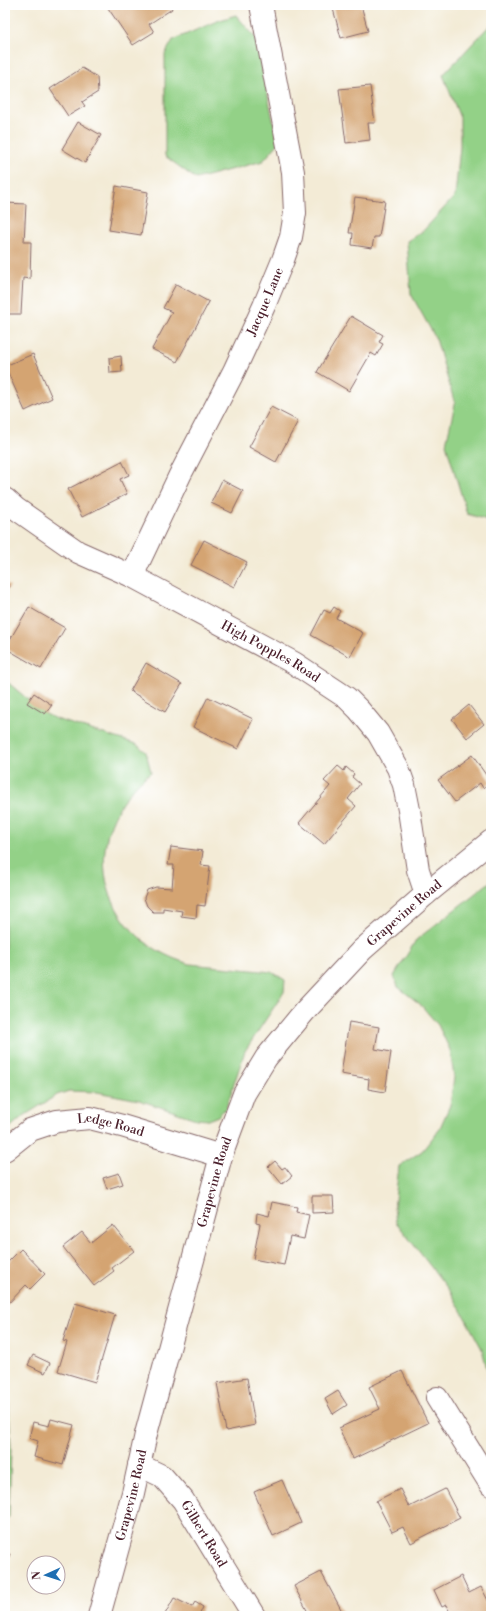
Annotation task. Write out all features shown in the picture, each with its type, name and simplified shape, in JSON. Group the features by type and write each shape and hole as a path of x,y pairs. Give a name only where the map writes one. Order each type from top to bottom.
{"street":[{"name":"Jacque Lane","path":"132,576 180,475 234,371 264,306 291,237 295,213 293,172 261,5"},
{"name":"High Popples Road","path":"5,499 15,508 78,552 132,576 294,663 347,698 378,733 398,768 404,785 409,810 418,870 426,894"},
{"name":"Grapevine Road","path":"99,1616 133,1493 152,1412 221,1156 244,1094 266,1058 304,1012 362,950 426,894 491,841"},
{"name":"Ledge Road","path":"5,1150 30,1130 57,1121 90,1118 122,1126 221,1156"},
{"path":"437,1398 491,1486"},
{"name":"Gilbert Road","path":"139,1465 162,1476 183,1500 254,1616"}],"green space":[{"path":"236,15 256,38 278,144 263,161 196,179 165,156 165,54 173,40 217,21"},
{"path":"491,24 491,521 467,514 446,444 455,404 436,339 411,294 407,241 423,231 455,196 460,147 460,118 443,75"},
{"path":"5,680 44,713 56,719 136,744 146,752 151,772 127,796 111,824 105,852 106,881 116,908 133,931 158,951 190,964 272,972 285,980 284,992 245,1051 226,1108 218,1116 208,1120 196,1119 139,1100 97,1092 69,1091 57,1095 22,1117 5,1132"},
{"path":"491,881 491,1385 482,1349 452,1294 396,1222 394,1208 399,1166 422,1151 439,1130 450,1105 454,1077 450,1050 438,1025 420,1004 398,987 394,976 416,940"},
{"path":"5,1348 11,1447 9,1517 5,1520"}],"building":[{"path":"106,5 170,5 172,9 149,24 154,32 133,45"},
{"path":"332,5 361,5 368,31 341,38"},
{"path":"82,68 97,77 98,92 82,102 85,106 68,116 50,89"},
{"path":"370,86 375,123 368,123 370,140 346,143 339,89"},
{"path":"78,122 101,135 85,163 62,149"},
{"path":"116,186 148,192 141,235 109,230"},
{"path":"355,197 385,201 379,237 374,237 372,248 352,245 353,233 349,233"},
{"path":"5,203 26,204 24,242 31,242 30,279 23,278 21,314 5,314"},
{"path":"176,284 209,302 177,362 152,349 172,312 163,308"},
{"path":"351,316 383,335 379,342 383,344 376,356 371,353 349,391 317,372"},
{"path":"33,354 52,398 25,411 5,366"},
{"path":"121,356 122,372 110,373 109,358"},
{"path":"271,407 298,421 276,462 249,447"},
{"path":"122,461 129,475 120,479 127,494 82,517 68,489"},
{"path":"222,480 243,491 232,513 211,503"},
{"path":"204,540 247,562 234,587 191,565"},
{"path":"5,582 10,586 5,593"},
{"path":"29,607 65,628 41,669 5,648"},
{"path":"334,607 340,611 336,618 363,633 350,657 311,635 324,610 330,613"},
{"path":"146,663 182,684 165,712 130,691"},
{"path":"34,693 52,705 45,714 27,703"},
{"path":"208,697 253,719 238,749 193,727"},
{"path":"469,705 484,724 467,738 452,719"},
{"path":"472,755 491,782 483,788 480,783 455,802 438,780"},
{"path":"338,766 344,771 346,767 354,774 352,777 360,784 348,799 356,806 324,844 299,823 330,786 324,781"},
{"path":"171,847 203,851 201,865 210,866 205,906 197,905 196,918 181,916 182,911 163,908 163,912 153,912 147,906 144,898 147,890 156,887 172,888 174,865 168,865"},
{"path":"349,1022 379,1027 375,1049 391,1052 385,1092 368,1089 369,1079 341,1074"},
{"path":"275,1161 282,1169 285,1167 292,1176 282,1184 268,1167"},
{"path":"119,1173 123,1184 107,1189 103,1178"},
{"path":"312,1196 333,1196 334,1212 312,1213"},
{"path":"272,1202 297,1207 296,1212 309,1215 304,1239 290,1236 284,1265 253,1259 260,1224 256,1223 257,1213 269,1216"},
{"path":"113,1225 134,1251 112,1268 114,1271 94,1286 63,1247 82,1232 91,1243"},
{"path":"21,1249 45,1274 30,1289 26,1285 5,1307 5,1265"},
{"path":"75,1303 115,1315 95,1382 58,1371 67,1342 63,1341"},
{"path":"33,1355 50,1363 45,1373 28,1365"},
{"path":"402,1371 428,1423 353,1459 339,1428 380,1409 369,1387"},
{"path":"247,1378 255,1425 226,1431 217,1383"},
{"path":"338,1391 347,1405 333,1414 325,1399"},
{"path":"51,1419 74,1425 63,1465 34,1457 38,1441 29,1438 33,1422 49,1426"},
{"path":"282,1480 301,1523 273,1536 254,1492"},
{"path":"400,1489 409,1507 445,1489 460,1518 411,1543 403,1527 392,1532 376,1501"},
{"path":"5,1552 10,1554 5,1566"},
{"path":"321,1572 344,1615 310,1616 294,1586"},
{"path":"461,1576 469,1593 481,1587 491,1606 491,1616 452,1616 446,1605 442,1607 434,1590"},
{"path":"174,1598 192,1607 195,1602 203,1607 199,1616 164,1616"}]}
